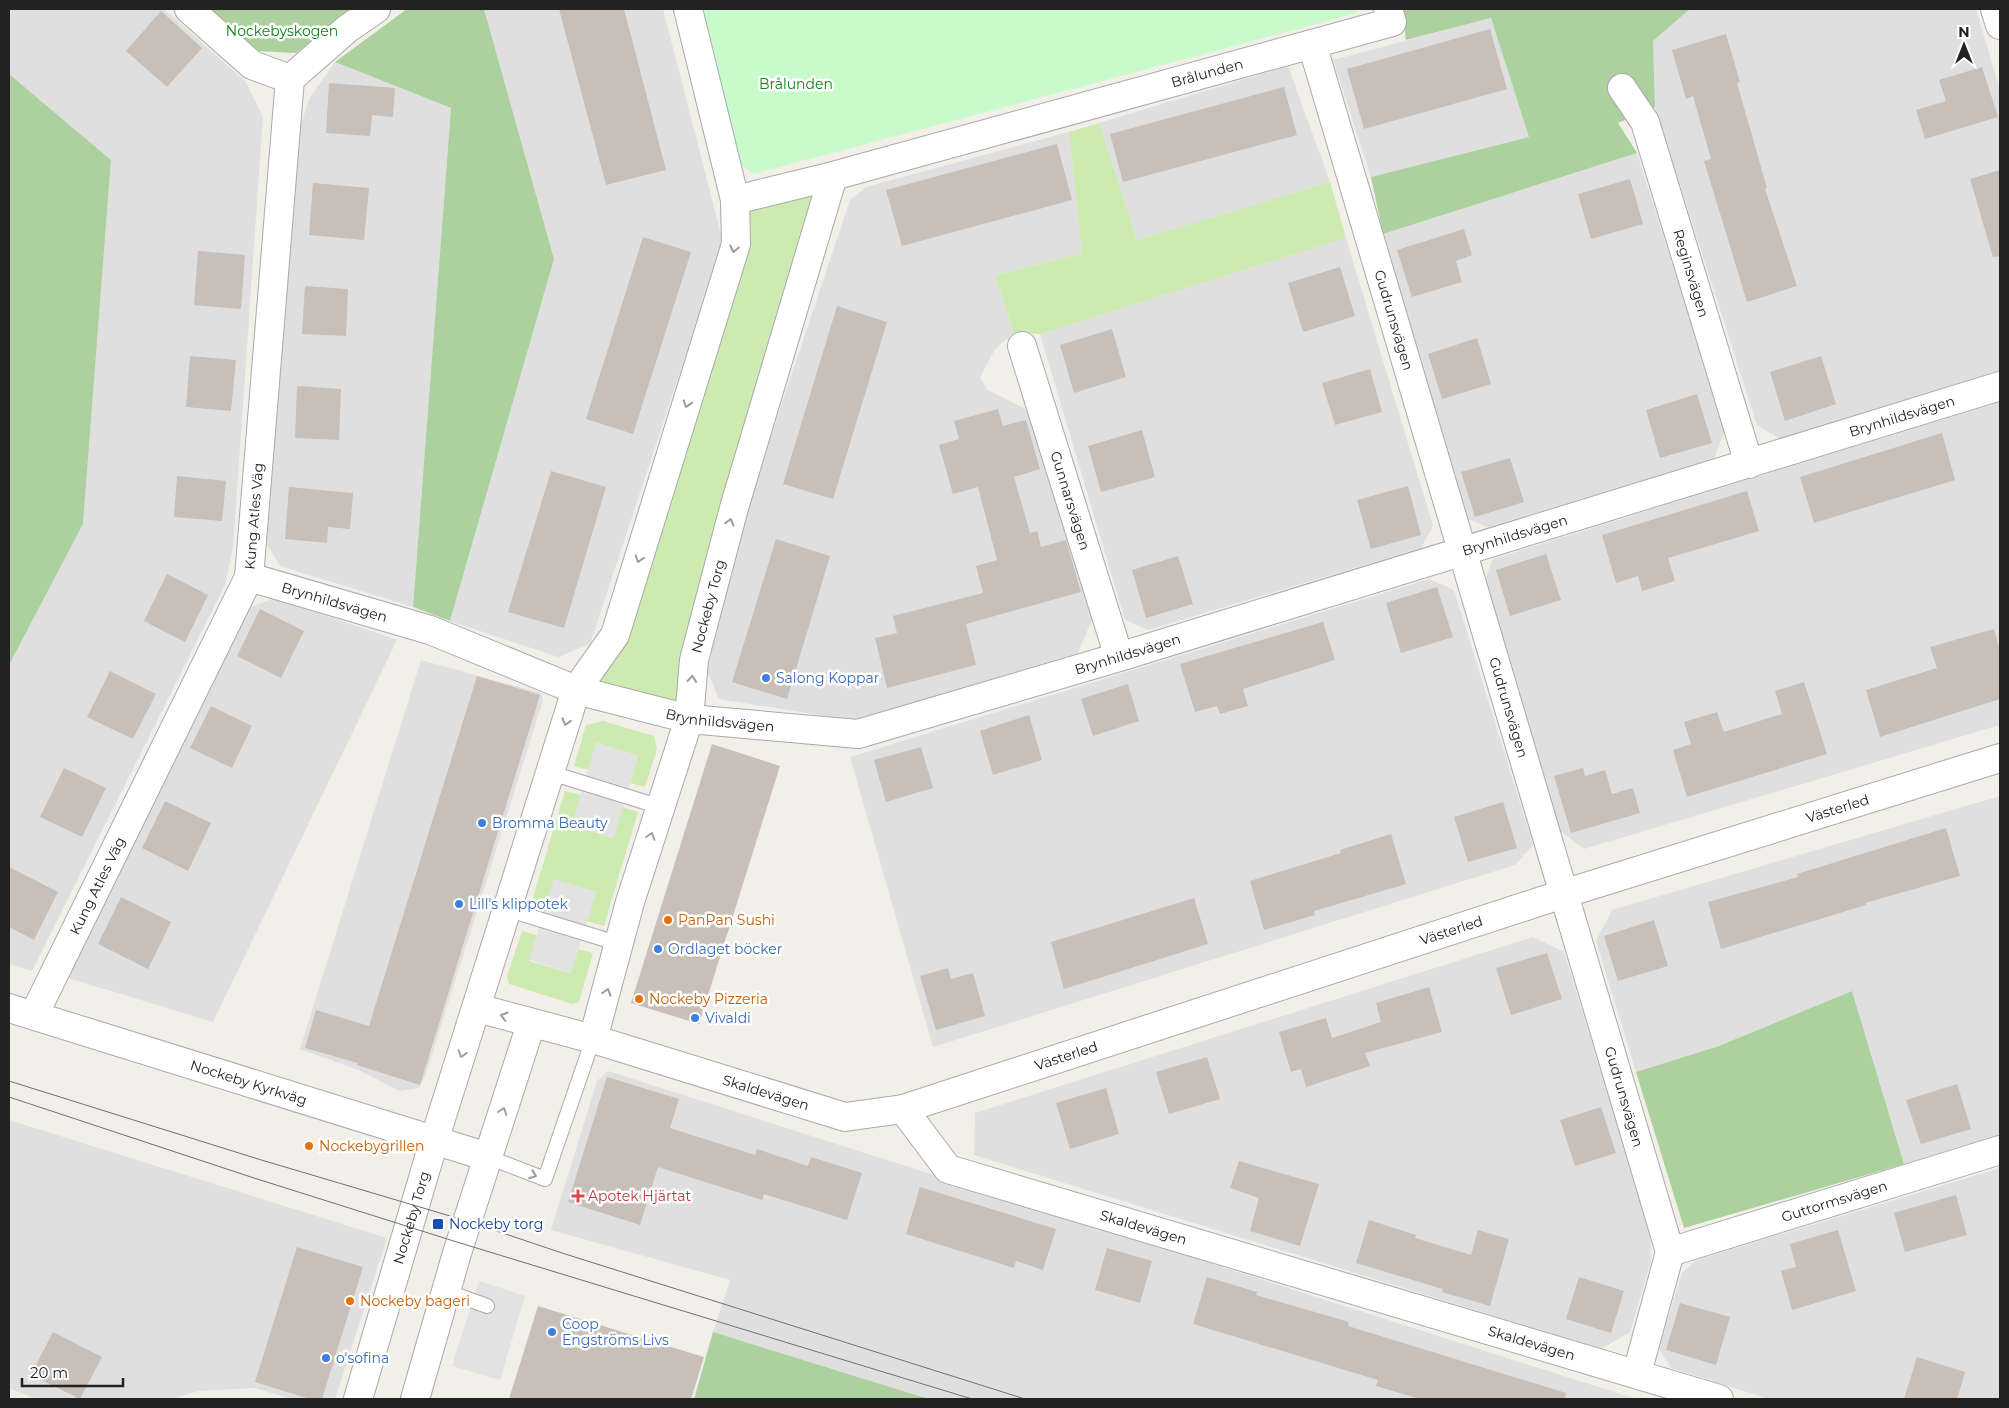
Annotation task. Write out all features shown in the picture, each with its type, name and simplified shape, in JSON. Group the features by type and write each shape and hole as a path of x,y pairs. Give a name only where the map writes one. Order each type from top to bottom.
{"street":[{"path":"189,9 252,65 290,79 347,29 376,9"},
{"path":"688,9 735,200"},
{"name":"Brålunden","path":"735,200 833,176 1392,22 1388,9"},
{"path":"1995,9 2000,26"},
{"name":"Gudrunsvägen","path":"1312,44 1670,1252"},
{"name":"Kung Atles Väg","path":"21,1012 249,577 290,79"},
{"name":"Reginsvägen","path":"1622,88 1645,122 1749,464"},
{"name":"Nockeby Torg","path":"593,1039 630,902 688,719 694,660 734,508 833,176"},
{"name":"Nockeby Torg","path":"358,1399 434,1141 576,690 615,635 736,244 735,200"},
{"name":"Gunnarsvägen","path":"1022,346 1119,657"},
{"name":"Brynhildsvägen","path":"249,577 430,630 576,690 688,719 858,734 1119,657 2000,386"},
{"name":"Västerled","path":"903,1109 1563,894 2000,758"},
{"path":"477,1008 531,1024 593,1039"},
{"name":"Nockeby Kyrkväg","path":"21,1012 488,1158"},
{"path":"415,1399 446,1291 531,1024"},
{"name":"Skaldevägen","path":"593,1039 845,1117 903,1109 948,1169 1719,1399"},
{"name":"Guttormsvägen","path":"1670,1252 2000,1150"},
{"path":"1637,1373 1670,1252"}],"lane":[{"path":"551,773 660,807"},
{"path":"508,910 620,944"},
{"name":"Nockeby Torg","path":"488,1158 545,1180 593,1039"},
{"path":"446,1291 488,1306"}],"shaded area":[{"path":"9,9 164,9 245,81 263,117 233,548 225,585 32,971 9,964 9,665 83,524 111,160 9,74"},
{"path":"484,9 663,9 723,242 590,644 558,657 450,621 554,259"},
{"path":"1690,9 1976,9 2000,90 2000,371 1779,438 1757,425 1655,107 1653,41"},
{"path":"1491,18 1530,137 1371,177 1333,60"},
{"path":"335,62 451,108 413,607 280,566 267,544 296,141 309,99"},
{"path":"1288,66 1330,182 1137,240 1099,123"},
{"path":"1069,132 1082,253 995,275 1014,333 995,349 980,378 988,390 1024,408 1039,432 1093,617 1078,653 857,721 719,699 707,671 746,511 850,200 866,187"},
{"path":"1637,153 1725,430 1714,459 1488,527 1465,518 1383,234"},
{"path":"1346,238 1433,526 1421,548 1148,630 1125,620 1040,334"},
{"path":"2000,401 2000,725 1584,849 1555,827 1483,585 1493,559"},
{"path":"1429,579 1454,590 1533,845 1515,865 933,1047 850,757"},
{"path":"275,598 397,640 213,1022 68,978 248,608"},
{"path":"421,660 541,693 543,700 425,1077 419,1088 400,1091 361,1071 300,1049"},
{"path":"596,743 638,756 614,838 572,826"},
{"path":"2000,796 2000,1135 1904,1164 1852,991 1719,1046 1636,1072 1596,941 1612,910"},
{"path":"554,879 596,892 571,973 529,960"},
{"path":"1533,937 1564,952 1650,1232 1651,1261 1630,1332 1601,1349 974,1155 975,1113"},
{"path":"608,1071 1636,1399 929,1399 713,1332 730,1280 551,1230 597,1081"},
{"path":"9,1120 387,1238 335,1399 292,1399 255,1388 198,1391 172,1399 36,1399 9,1388"},
{"path":"2000,1168 2000,1399 1769,1399 1671,1368 1659,1348 1682,1273 1696,1260"},
{"path":"479,1281 525,1296 500,1380 452,1366"}],"green space":[{"name":"Nockebyskogen","path":"209,9 355,9 296,53 256,51"},
{"path":"407,9 484,9 554,259 450,621 413,607 451,108 335,62"},
{"name":"Brålunden","path":"697,9 1359,9 1357,13 754,174 738,163"},
{"path":"1402,9 1690,9 1653,41 1655,107 1618,123 1637,153 1383,234 1371,177 1529,137 1491,18 1406,40"},
{"path":"9,74 111,160 83,524 9,665"},
{"path":"1099,123 1137,240 1330,182 1346,238 1040,334 1014,333 995,275 1082,253 1069,132"},
{"path":"833,176 689,719 576,690 615,635 735,200"},
{"path":"603,721 654,736 657,749 645,787 630,783 638,756 597,743 588,770 574,766 586,725"},
{"path":"565,791 581,795 572,826 613,838 622,807 638,812 604,926 587,921 596,892 554,880 545,909 531,904"},
{"path":"522,931 537,935 529,961 570,973 578,949 593,953 579,1002 572,1004 509,984 507,976"},
{"path":"1852,991 1904,1164 1684,1228 1636,1072 1719,1046"},
{"path":"713,1332 929,1399 694,1399"}],"building":[{"path":"559,9 624,9 666,170 606,185"},
{"path":"161,11 202,48 167,87 126,51"},
{"path":"1490,29 1507,89 1364,129 1347,69"},
{"path":"1726,34 1740,82 1737,83 1767,188 1765,189 1797,286 1747,302 1704,161 1711,159 1693,96 1686,99 1672,50"},
{"path":"1982,67 1998,117 1925,139 1916,110 1946,101 1939,80"},
{"path":"329,83 395,88 393,117 372,115 370,136 326,133"},
{"path":"1284,87 1297,135 1123,182 1110,134"},
{"path":"1057,144 1072,200 902,246 886,190"},
{"path":"2000,170 2000,256 1993,257 1970,179"},
{"path":"1630,179 1643,224 1591,239 1578,194"},
{"path":"313,183 369,188 364,240 309,235"},
{"path":"1464,229 1472,255 1456,261 1462,282 1412,297 1397,250"},
{"path":"643,237 691,252 633,434 586,419"},
{"path":"198,251 245,255 241,309 194,305"},
{"path":"1340,267 1355,316 1303,332 1288,283"},
{"path":"305,286 348,289 346,336 302,334"},
{"path":"837,306 887,322 833,499 783,484"},
{"path":"1112,329 1126,377 1074,393 1060,345"},
{"path":"1477,338 1491,384 1442,399 1428,354"},
{"path":"190,356 236,360 231,411 186,407"},
{"path":"1821,356 1836,404 1785,421 1770,372"},
{"path":"1370,369 1382,412 1335,425 1322,383"},
{"path":"297,386 341,389 339,440 295,438"},
{"path":"1697,394 1712,443 1660,458 1646,410"},
{"path":"998,409 1003,426 1026,420 1040,469 1014,477 1030,533 1037,531 1041,547 1066,540 1081,592 966,624 976,665 887,688 875,638 897,633 893,616 983,593 976,566 997,560 978,487 953,494 939,445 959,439 954,421"},
{"path":"1142,430 1155,477 1101,492 1088,446"},
{"path":"1942,433 1955,480 1814,523 1800,477"},
{"path":"1510,458 1524,502 1475,517 1461,472"},
{"path":"551,471 606,487 564,628 508,612"},
{"path":"177,476 226,481 222,521 174,517"},
{"path":"1408,486 1421,535 1371,549 1357,500"},
{"path":"289,487 353,493 350,529 328,527 327,543 285,539"},
{"path":"1747,491 1759,531 1668,558 1675,581 1642,591 1638,576 1616,583 1602,535"},
{"path":"776,539 830,556 787,699 732,682"},
{"path":"1546,554 1561,600 1510,616 1496,570"},
{"path":"1178,556 1193,604 1146,618 1132,570"},
{"path":"167,574 208,595 185,642 144,621"},
{"path":"1437,587 1453,637 1401,653 1386,603"},
{"path":"260,609 304,631 281,678 237,656"},
{"path":"1323,622 1335,660 1243,689 1248,706 1220,714 1217,706 1195,712 1180,664"},
{"path":"1994,629 2000,651 2000,699 1880,737 1866,690 1937,668 1930,647"},
{"path":"110,671 156,694 133,739 87,717"},
{"path":"477,676 540,695 420,1085 357,1065 358,1063 305,1048 316,1010 369,1026"},
{"path":"1804,682 1827,754 1687,797 1673,750 1691,744 1684,722 1717,712 1724,732 1782,714 1775,691"},
{"path":"1128,684 1139,721 1093,736 1081,699"},
{"path":"211,706 252,726 232,768 190,748"},
{"path":"1029,715 1042,760 993,775 980,731"},
{"path":"712,744 780,766 699,1024 631,1003"},
{"path":"921,747 933,788 886,802 874,760"},
{"path":"64,768 106,788 82,837 40,817"},
{"path":"1583,768 1585,776 1605,770 1612,794 1633,788 1640,813 1571,833 1554,776"},
{"path":"165,801 211,823 188,871 142,848"},
{"path":"1503,802 1517,848 1468,862 1454,817"},
{"path":"1946,828 1960,876 1865,903 1866,905 1721,949 1708,902 1798,877 1797,874"},
{"path":"1391,834 1406,884 1314,911 1315,915 1264,930 1250,881 1341,853 1340,850"},
{"path":"9,867 58,892 34,940 9,927"},
{"path":"121,897 171,922 148,969 98,944"},
{"path":"1194,898 1208,944 1064,989 1051,942"},
{"path":"1654,920 1668,966 1618,981 1604,936"},
{"path":"1547,953 1562,999 1511,1015 1496,968"},
{"path":"948,968 951,979 973,973 985,1016 936,1030 920,976"},
{"path":"1429,987 1442,1032 1365,1053 1370,1066 1306,1087 1301,1069 1291,1072 1279,1032 1326,1018 1332,1038 1381,1022 1376,1003"},
{"path":"1207,1057 1220,1099 1169,1114 1156,1072"},
{"path":"607,1077 679,1099 670,1128 755,1155 757,1149 808,1166 811,1157 862,1173 847,1220 764,1194 762,1200 658,1167 640,1225 568,1202"},
{"path":"1957,1084 1971,1129 1921,1144 1906,1100"},
{"path":"1106,1088 1119,1134 1070,1149 1056,1103"},
{"path":"1601,1107 1616,1153 1575,1166 1560,1120"},
{"path":"1239,1161 1319,1184 1300,1246 1250,1231 1259,1198 1230,1188"},
{"path":"920,1187 1056,1229 1043,1270 1016,1261 1014,1268 906,1234"},
{"path":"1956,1195 1967,1235 1905,1252 1894,1213"},
{"path":"1369,1220 1416,1235 1415,1238 1471,1255 1478,1230 1509,1239 1490,1306 1442,1292 1443,1289 1356,1263"},
{"path":"1838,1230 1856,1291 1792,1310 1781,1271 1796,1267 1790,1244"},
{"path":"297,1247 363,1267 322,1399 310,1399 255,1382"},
{"path":"1107,1248 1152,1261 1140,1303 1095,1290"},
{"path":"1207,1277 1257,1292 1256,1295 1349,1322 1348,1326 1566,1393 1565,1399 1420,1399 1376,1386 1378,1380 1193,1324"},
{"path":"1579,1277 1624,1291 1611,1333 1566,1319"},
{"path":"1680,1303 1730,1317 1716,1365 1666,1350"},
{"path":"538,1306 704,1357 691,1399 509,1399"},
{"path":"53,1332 102,1357 80,1399 31,1375"},
{"path":"1917,1357 1965,1372 1957,1399 1904,1399"}],"tram line":[{"path":"9,1081 258,1159 467,1221 562,1253 1025,1399"},
{"path":"9,1097 254,1178 460,1243 972,1399"}],"place":[{"name":"Salong Koppar","path":"766,678"},
{"name":"Bromma Beauty","path":"482,823"},
{"name":"Lill's klippotek","path":"459,904"},
{"name":"PanPan Sushi","path":"668,920"},
{"name":"Ordlaget böcker","path":"658,949"},
{"name":"Nockeby Pizzeria","path":"639,999"},
{"name":"Vivaldi","path":"695,1018"},
{"name":"Nockebygrillen","path":"309,1146"},
{"name":"Apotek Hjärtat","path":"578,1196"},
{"name":"Nockeby torg","path":"438,1224"},
{"name":"Nockeby bageri","path":"350,1301"},
{"name":"Coop Engströms Livs","path":"552,1332"},
{"name":"o'sofina","path":"326,1358"}]}
